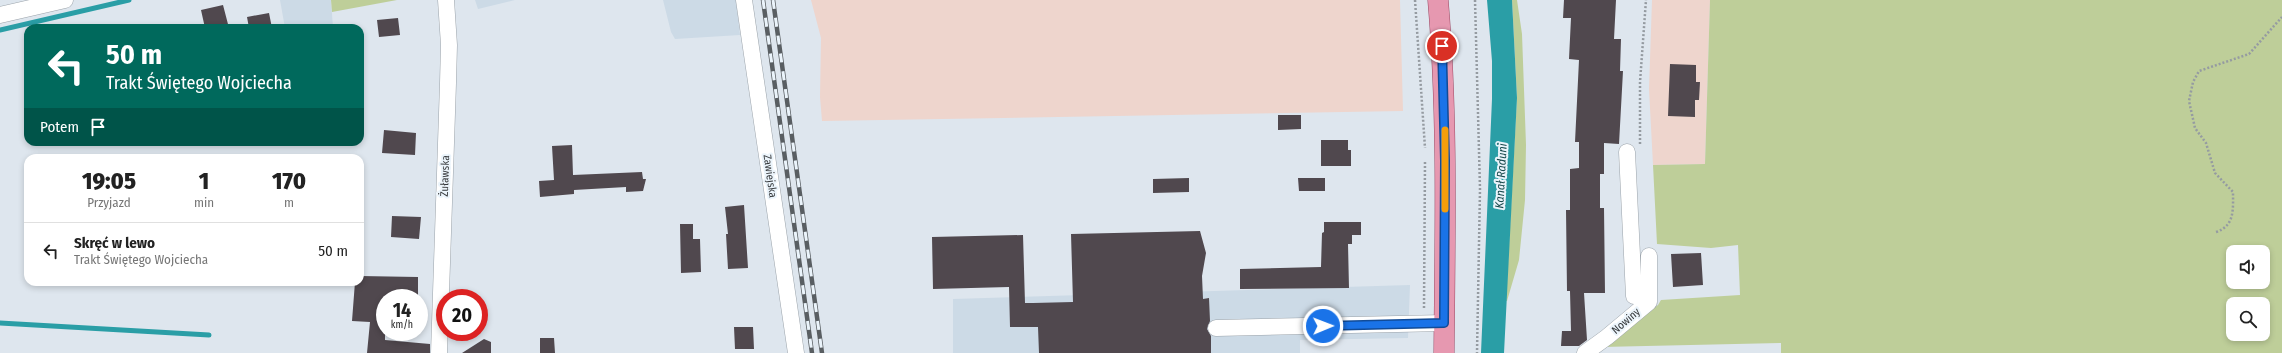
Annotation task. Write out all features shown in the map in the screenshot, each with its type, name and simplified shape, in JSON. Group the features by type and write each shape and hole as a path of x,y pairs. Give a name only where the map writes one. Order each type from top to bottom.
{"main road":[{"path":"1438,0 1442,46 1445,161 1444,353"}],"street":[{"path":"0,15 65,0"},
{"name":"Żuławska","path":"439,353 449,45 446,0"},
{"name":"Zawiejska","path":"744,0 796,353"},
{"path":"1634,151 1634,296"},
{"name":"Nowiny","path":"1586,353 1608,337 1649,302 1649,256"},
{"path":"1633,276 1649,276"},
{"path":"1216,328 1444,323"}],"path":[{"path":"1415,0 1426,151"},
{"path":"1475,0 1480,189 1476,353"},
{"path":"1634,151 1646,0"},
{"path":"2216,232 2223,230 2231,220 2233,192 2215,172 2206,143 2194,128 2189,101 2193,82 2199,71 2249,54 2282,17"},
{"path":"1424,324 1426,157"}],"shaded area":[{"path":"280,0 331,0 333,24 284,24"},
{"path":"475,0 515,0 478,9"},
{"path":"663,0 736,0 740,35 675,39 671,32"},
{"path":"811,0 1400,0 1403,111 822,121 820,97 821,38"},
{"path":"1652,0 1710,0 1705,164 1653,165 1649,89"},
{"path":"1410,285 1408,338 1300,340 1300,353 953,353 953,299"}],"green space":[{"path":"331,0 397,0 332,12"},
{"path":"1512,0 1517,0 1522,34 1526,145 1525,200 1519,260 1506,301 1517,98"},
{"path":"1710,0 2282,0 2282,353 1781,353 1781,343 1601,347 1658,305 1661,300 1740,295 1738,245 1711,248 1657,244 1653,165 1705,164"}],"water":[{"name":"Kanał Raduni","path":"1487,0 1512,0 1517,98 1504,353 1481,353 1492,99 1492,61"}],"building":[{"path":"1564,0 1616,0 1614,39 1621,39 1620,71 1623,71 1619,144 1604,143 1604,174 1600,174 1600,208 1604,208 1605,293 1584,293 1587,340 1579,346 1561,346 1562,331 1571,331 1570,291 1567,291 1566,210 1570,210 1570,169 1579,168 1579,142 1575,142 1579,60 1569,59 1571,18 1563,18"},
{"path":"223,5 228,24 204,24 201,10"},
{"path":"269,13 271,24 248,24 247,17"},
{"path":"398,18 400,35 379,37 377,20"},
{"path":"1670,64 1696,65 1696,82 1700,82 1699,100 1695,100 1695,117 1668,116"},
{"path":"1278,115 1301,115 1301,129 1278,130"},
{"path":"384,130 416,133 415,155 382,153"},
{"path":"1321,140 1348,140 1348,150 1351,150 1351,166 1321,166"},
{"path":"572,145 573,175 642,172 643,179 646,179 643,191 626,192 626,187 574,190 574,194 540,197 539,181 554,180 552,146"},
{"path":"1189,178 1189,192 1153,193 1153,179"},
{"path":"1298,178 1325,178 1325,191 1299,191"},
{"path":"744,205 748,268 728,269 726,234 728,234 725,207"},
{"path":"392,216 421,217 419,239 391,237"},
{"path":"1324,222 1361,222 1361,235 1352,235 1352,244 1348,244 1349,288 1240,289 1240,269 1321,267 1322,233 1324,232"},
{"path":"680,224 693,224 693,239 700,239 701,272 681,273"},
{"path":"1200,231 1206,253 1202,276 1203,299 1209,298 1210,321 1207,329 1211,336 1211,353 1039,353 1038,327 1010,327 1009,287 933,289 932,237 1023,235 1025,303 1033,303 1073,302 1071,234"},
{"path":"1701,253 1703,285 1673,287 1671,254"},
{"path":"364,276 418,277 418,289 376,289 376,341 430,344 430,353 367,353 370,322 352,321 355,286 364,286"},
{"path":"734,327 753,327 754,349 735,349"},
{"path":"540,338 554,338 555,353 540,353"},
{"path":"481,341 491,342 491,353 462,353"}],"waterway":[{"path":"26,24 129,0"},
{"path":"0,30 24,24"},
{"path":"0,323 209,335"}],"railway":[{"path":"763,0 812,353"},
{"path":"773,0 822,353"}],"slow traffic":[{"path":"1445,130 1445,209"}],"route":[{"path":"1323,326 1444,323 1445,161 1442,46"}]}
